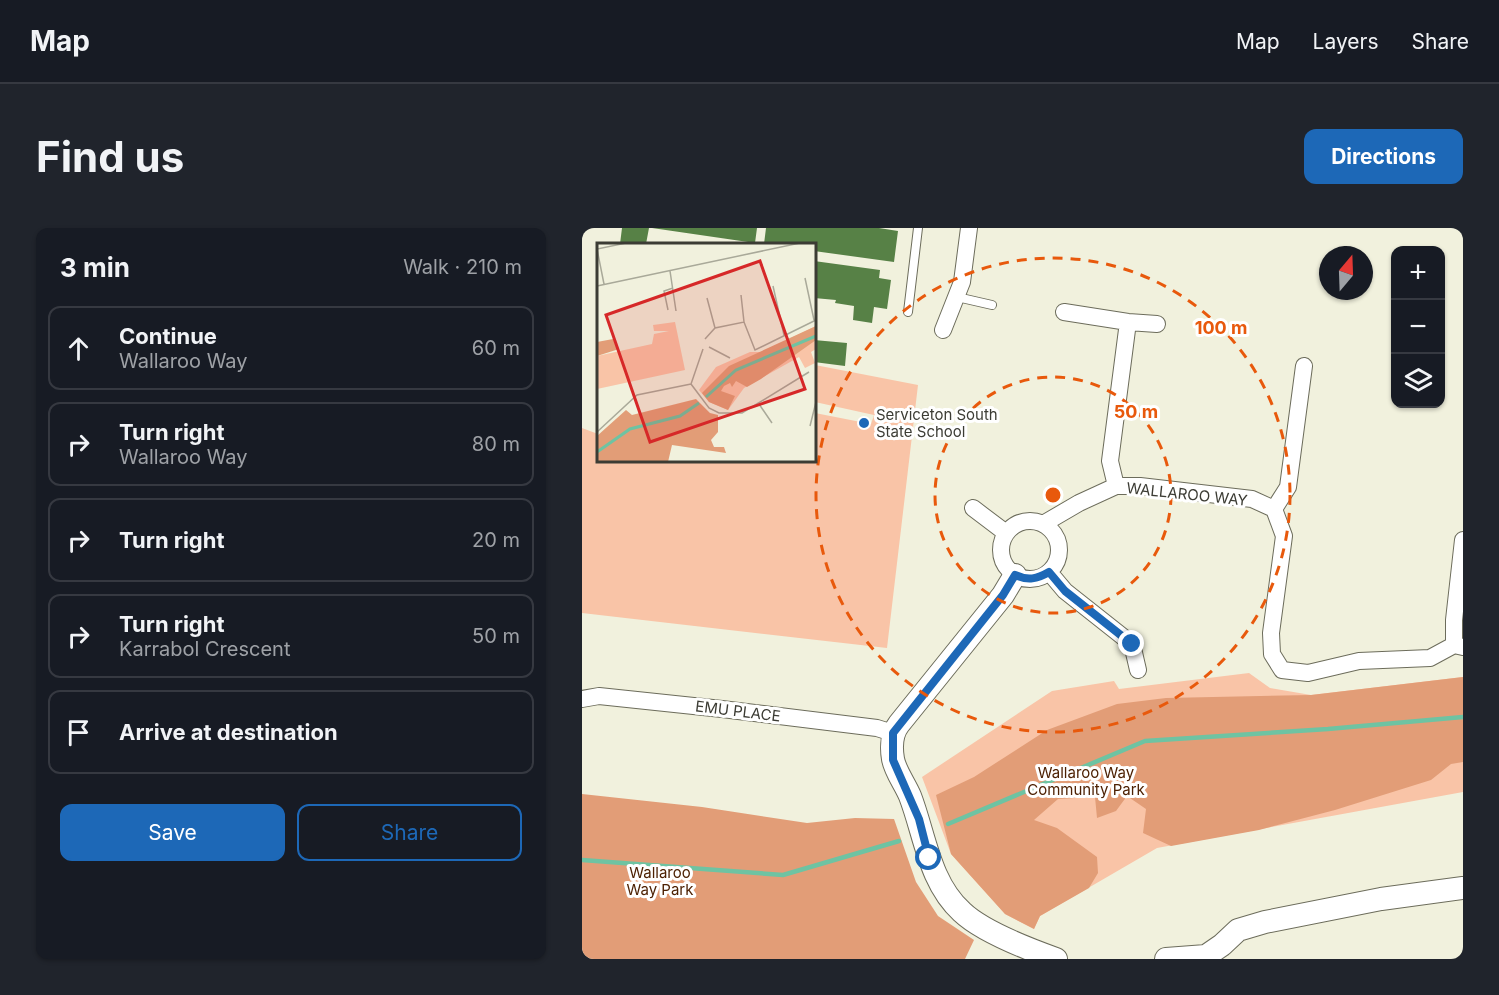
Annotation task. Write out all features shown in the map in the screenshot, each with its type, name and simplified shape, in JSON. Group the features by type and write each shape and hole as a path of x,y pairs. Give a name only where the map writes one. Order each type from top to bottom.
{"street":[{"path":"943,330 962,282 969,228"},
{"path":"1064,312 1157,324"},
{"path":"1116,486 1110,461 1128,322"},
{"path":"1304,366 1288,487 1274,509 1284,536 1271,633 1272,654 1282,670 1308,673 1359,661 1430,658 1458,646 1454,620 1463,540"},
{"name":"WALLAROO WAY","path":"1043,524 1079,503 1116,486 1140,486 1252,499 1274,509"},
{"path":"973,508 1006,533"},
{"path":"1025,521 1043,524 1054,534 1059,547 1058,557 1049,572 1040,578 1032,579 1015,575 1004,565 1000,554 1006,533 1013,526 1025,521"},
{"path":"1049,572 1065,591 1132,644 1138,670"},
{"path":"1015,575 1003,595 893,733 893,760 919,819 929,858 940,886 961,912 985,928 1056,959"},
{"name":"EMU PLACE","path":"582,699 599,696 722,709 877,728 893,733"},
{"path":"1166,959 1206,957 1238,930 1265,922 1381,899 1463,888"}],"lane":[{"path":"908,312 918,228"},
{"path":"957,297 992,305"}],"green space":[{"name":"Serviceton South State School","path":"816,365 918,385 887,648 582,613 582,428 597,434 597,462 816,462 816,413 871,424 874,415 816,402"},
{"name":"Wallaroo Way Community Park","path":"1249,673 1270,688 1311,695 1463,677 1463,792 1157,848 1040,916 1034,929 1005,914 951,854 922,777 1052,691 1114,681 1119,689"},
{"name":"Wallaroo Way Community Park","path":"1463,677 1463,762 1451,764 1431,780 1335,810 1259,830 1171,846 1143,833 1146,809 1127,796 1116,811 1097,818 1095,797 1058,799 1034,820 1057,828 1097,857 1098,873 1089,888 1040,916 1034,929 1005,914 951,854 936,795 974,777 1047,730 1117,704 1166,698 1311,695"},
{"name":"Wallaroo Way Park","path":"582,794 702,807 807,823 855,818 894,819 916,882 938,916 974,940 965,959 582,959"}],"building":[{"path":"622,228 649,228 646,243 620,243"},
{"path":"652,228 757,228 755,243"},
{"path":"766,228 879,228 898,231 894,262 816,251 816,243 764,243"},
{"path":"816,261 880,270 879,278 891,280 887,309 874,307 872,323 853,320 854,306 835,303 836,300 816,298"},
{"path":"816,340 847,343 845,366 816,362"}],"waterway":[{"path":"948,824 1145,741 1328,729 1463,717"},
{"path":"582,860 783,875 899,841"}],"place":[{"name":"Serviceton South State School","path":"864,423"}],"route":[{"path":"929,858 919,819 893,760 893,733 1003,595 1015,575 1032,579 1040,578 1049,572 1065,591 1132,644"}]}
